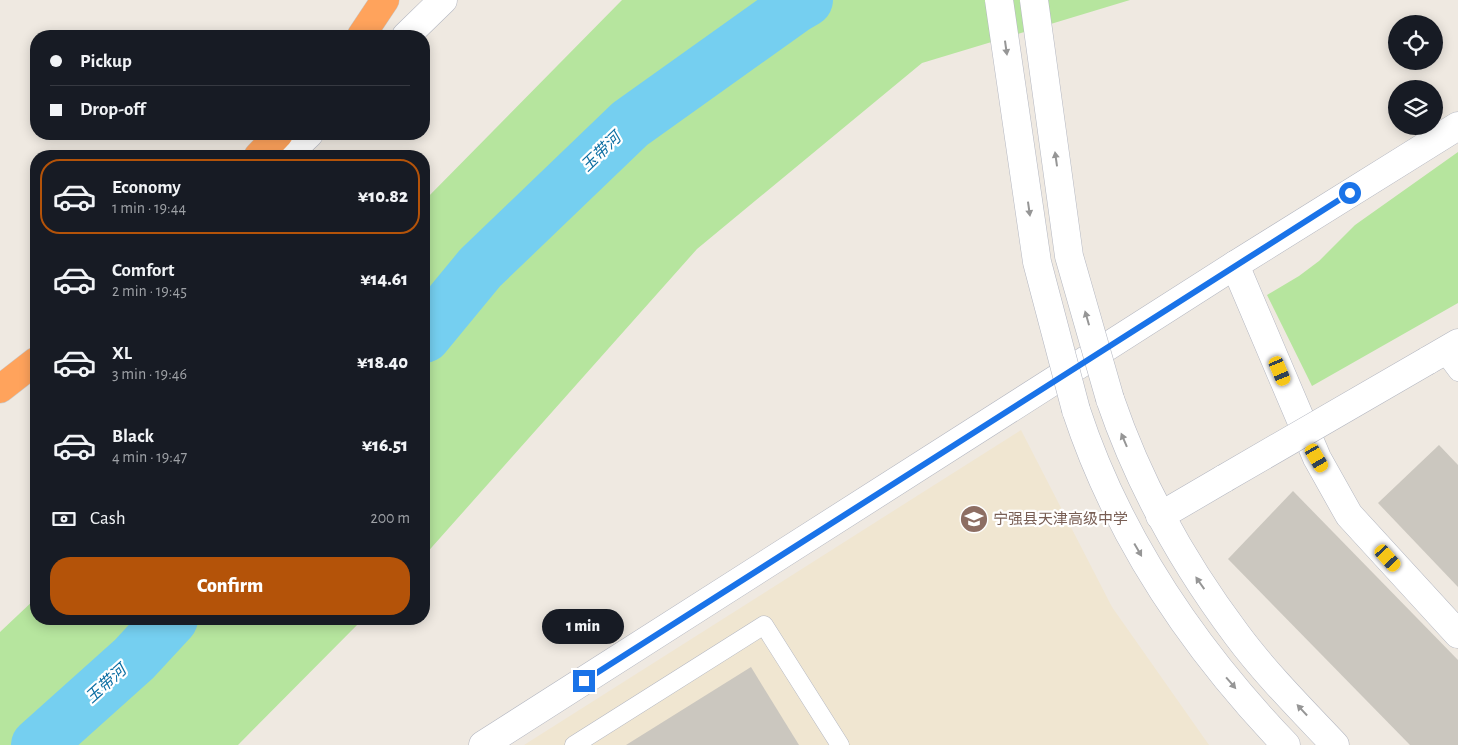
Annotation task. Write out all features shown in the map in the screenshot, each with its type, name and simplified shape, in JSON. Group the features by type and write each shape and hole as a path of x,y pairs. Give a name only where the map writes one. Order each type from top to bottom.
{"highway":[{"path":"365,30 386,0"},
{"path":"264,150 273,140"},
{"path":"0,389 30,366"}],"street":[{"path":"412,30 443,0"},
{"path":"999,0 1037,262 1087,446 1118,515 1161,590 1209,658 1286,745"},
{"path":"1034,0 1069,256 1121,432 1150,498 1192,571 1237,636 1335,745"},
{"path":"483,745 1235,265 1458,126"},
{"path":"292,150 303,140"},
{"path":"1235,265 1317,458 1349,515 1458,634"},
{"path":"1160,516 1225,478 1447,357"}],"lane":[{"path":"574,745 764,625 840,745"}],"shaded area":[{"name":"宁强县天津高级中学","path":"1021,430 1112,607 1209,745 524,745"}],"green space":[{"path":"622,0 1130,0 922,63 697,249 430,549 430,195"},
{"path":"1458,152 1458,303 1312,386 1267,295 1299,276 1319,261 1355,225"},
{"path":"30,604 30,625 357,625 238,745 0,745 0,632"}],"building":[{"path":"1439,445 1458,465 1458,587 1378,503"},
{"path":"1293,491 1458,660 1458,745 1410,745 1228,559"},
{"path":"751,667 799,745 626,745"}],"waterway":[{"name":"玉带河","path":"430,329 480,268 630,124 806,0"},
{"name":"玉带河","path":"38,745 134,659 165,625"}],"place":[{"name":"宁强县天津高级中学","path":"974,519"}],"route":[{"path":"584,681 1350,193"}]}
